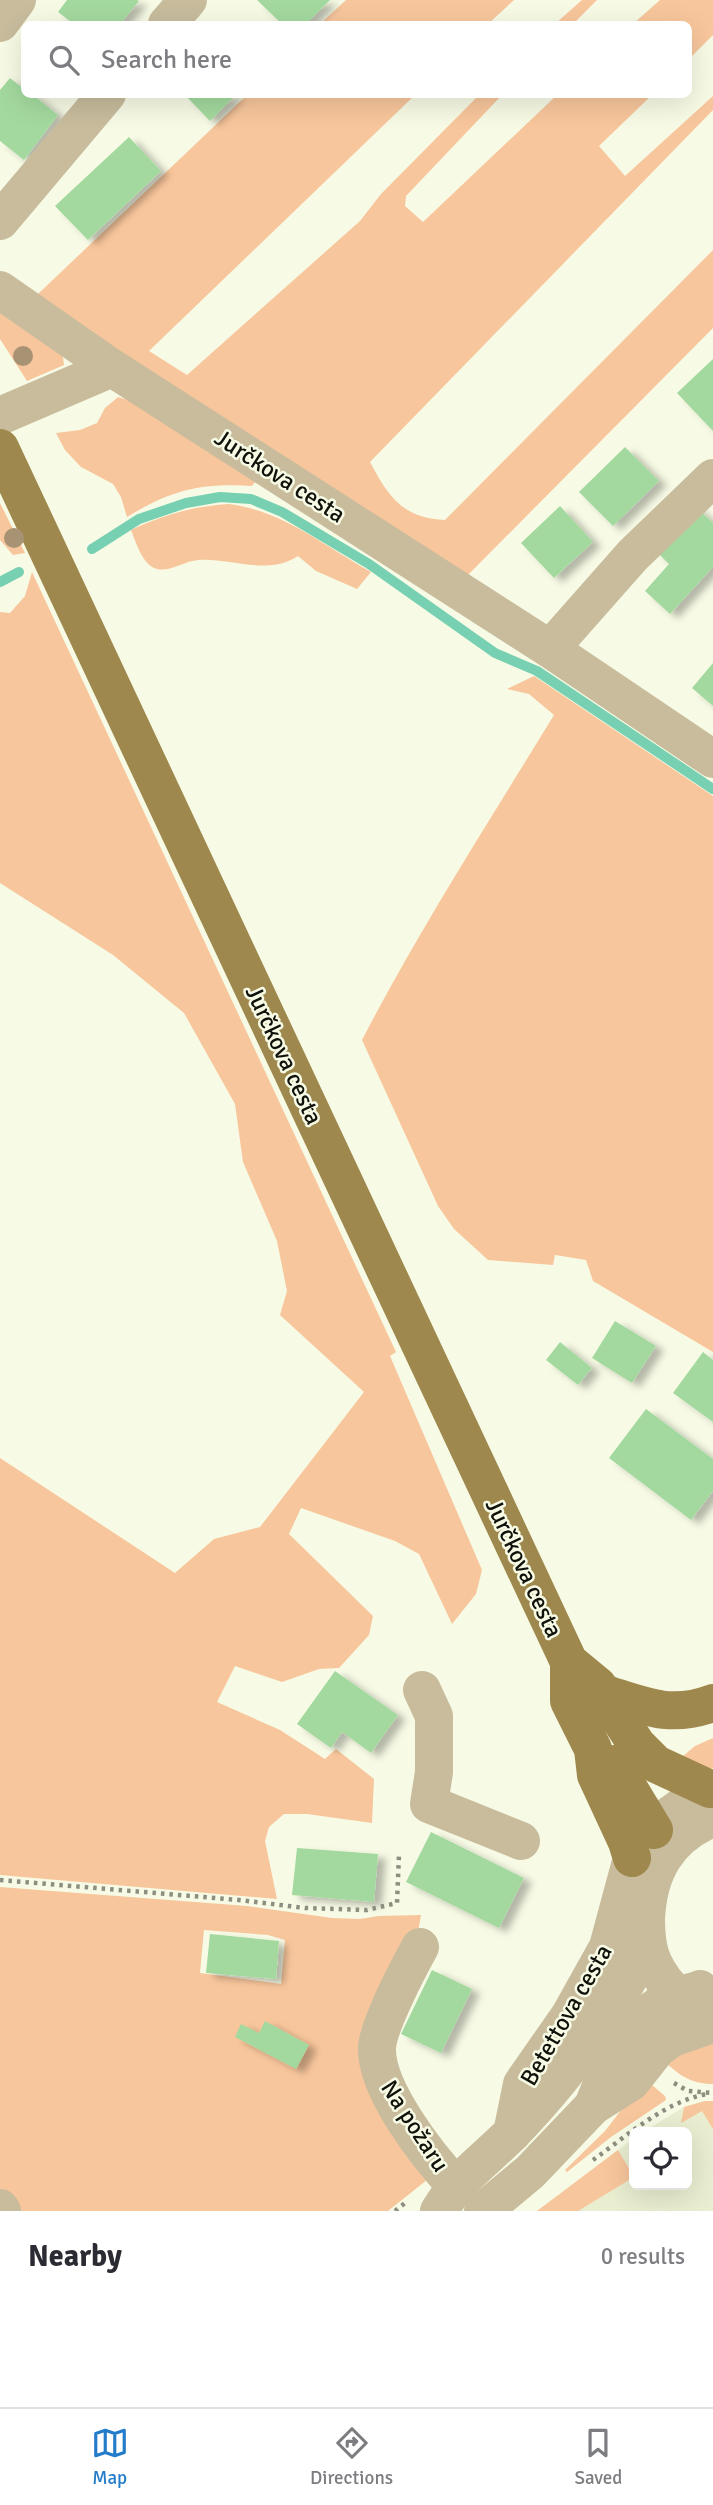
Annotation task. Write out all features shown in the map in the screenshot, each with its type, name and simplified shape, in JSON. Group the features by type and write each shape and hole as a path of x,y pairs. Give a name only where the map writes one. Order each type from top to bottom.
{"main road":[{"name":"Jurčkova cesta","path":"0,448 569,1662 569,1701 593,1749 613,1763 651,1846"},
{"name":"Jurčkova cesta","path":"569,1662 598,1686 637,1745 656,1764 712,1799"},
{"name":"Jurčkova cesta","path":"603,1693 655,1710 671,1712 713,1703"}],"street":[{"path":"0,23 17,0"},
{"path":"170,21 188,0"},
{"path":"0,221 104,98"},
{"name":"Jurčkova cesta","path":"0,290 111,368 550,649 713,760"},
{"path":"0,416 111,368"},
{"path":"550,649 633,555 713,478"},
{"path":"422,1690 434,1716 434,1772 429,1804 521,1841"},
{"path":"704,2004 659,1974 647,1943 648,1896 653,1877 651,1846 679,1807 712,1799"},
{"path":"651,1846 682,1876 673,1902 671,1919 676,1950 693,1978 704,2004"},
{"name":"Betettova cesta","path":"512,2133 522,2084 570,2015 608,1947 651,1846"},
{"name":"Betettova cesta","path":"459,2203 512,2133 591,2038 621,1993 647,1943"},
{"name":"Na požaru","path":"420,1947 404,1976 377,2045 380,2068 395,2103 459,2203"},
{"path":"459,2203 530,2172 593,2106 611,2060 642,2019 664,2001 704,2004"}],"path":[{"path":"0,1880 305,1908 367,1910 397,1903 399,1854"},
{"path":"670,2081 688,2091 713,2093"},
{"path":"591,2161 654,2116 679,2102 713,2093"}],"shaded area":[{"path":"346,0 514,0 491,21 323,21"},
{"path":"582,0 597,0 576,21 558,21"},
{"path":"660,0 713,0 713,35 692,56 692,21 636,21"},
{"path":"713,96 713,110 370,462 390,495 407,510 445,520 713,250 713,328 461,582 323,493 38,294 244,98 412,98 149,351 187,375 360,221 381,194 476,98 499,98 406,196 405,206 423,222 554,98 649,98 599,146 625,176"},
{"path":"0,307 63,357 64,365 27,381 0,339"},
{"path":"118,397 145,405 258,478 252,486 217,486 187,490 158,500 127,517 121,497 113,484 81,467 65,450 56,433 80,430 97,423 105,408"},
{"path":"0,503 25,553 13,555 0,540"},
{"path":"229,504 249,508 285,522 371,572 357,589 316,571 298,556 274,565 198,560 167,569 157,569 147,563 137,547 131,530 179,512"},
{"path":"32,572 396,1352 390,1356 482,1570 476,1594 452,1624 419,1554 395,1541 301,1508 289,1534 373,1616 369,1635 339,1668 319,1669 282,1682 235,1666 217,1702 280,1730 325,1759 336,1749 374,1779 372,1823 307,1814 284,1814 269,1827 265,1841 277,1899 0,1875 0,1458 175,1573 214,1539 260,1527 364,1392 280,1315 287,1291 277,1241 243,1162 235,1104 184,1013 113,955 0,883 0,612 10,613 25,596"},
{"path":"534,676 713,796 713,1352 593,1281 586,1260 555,1255 553,1265 488,1260 454,1229 438,1206 362,1040 431,916 554,715 529,694 507,689"},
{"path":"713,1738 713,1768 708,1770 676,1762 695,1746"},
{"path":"0,1887 247,1906 332,1918 421,1915 417,1938 378,2020 432,2176 388,2211 12,2211 0,2194","holes":["204,1930 268,1935 285,1940 281,1984 200,1973"]},
{"path":"713,2043 713,2084 684,2077 661,2058"},
{"path":"645,2079 665,2096 666,2100 611,2137 567,2172 565,2170 605,2131"},
{"path":"713,2101 713,2211 538,2211 629,2142 629,2190 692,2190 692,2127 651,2127 684,2107"},
{"path":"713,2101 713,2129 702,2111 681,2123 684,2107"},
{"path":"618,2150 629,2169 629,2180 578,2211 537,2211"}],"building":[{"path":"67,0 139,1 122,21 70,21 58,12"},
{"path":"257,0 330,0 309,21 279,21"},
{"path":"10,78 21,87 21,98 37,98 58,115 24,160 0,141 0,90"},
{"path":"188,98 233,98 210,121"},
{"path":"129,137 161,171 88,240 55,206"},
{"path":"713,359 713,431 677,393"},
{"path":"625,447 659,481 613,526 579,492"},
{"path":"560,506 593,542 554,578 521,543"},
{"path":"695,506 713,523 713,567 670,614 645,591 669,564 655,550"},
{"path":"713,663 713,706 692,688"},
{"path":"615,1321 656,1346 632,1383 592,1358"},
{"path":"560,1342 592,1368 578,1385 546,1360"},
{"path":"703,1352 713,1360 713,1422 673,1393"},
{"path":"646,1409 713,1459 713,1491 691,1520 609,1458"},
{"path":"335,1671 398,1715 371,1753 342,1732 331,1748 297,1724"},
{"path":"431,1832 524,1878 499,1928 406,1882"},
{"path":"297,1848 378,1854 374,1902 292,1895"},
{"path":"210,1934 279,1941 276,1979 206,1973"},
{"path":"432,1970 472,1989 441,2053 401,2034"},
{"path":"265,2021 309,2045 296,2069 235,2037 241,2024 259,2033"}],"waterway":[{"path":"92,549 139,519 186,503 220,497 251,499 282,512 369,564 495,653 537,671 713,789"},
{"path":"0,582 19,572"}]}
